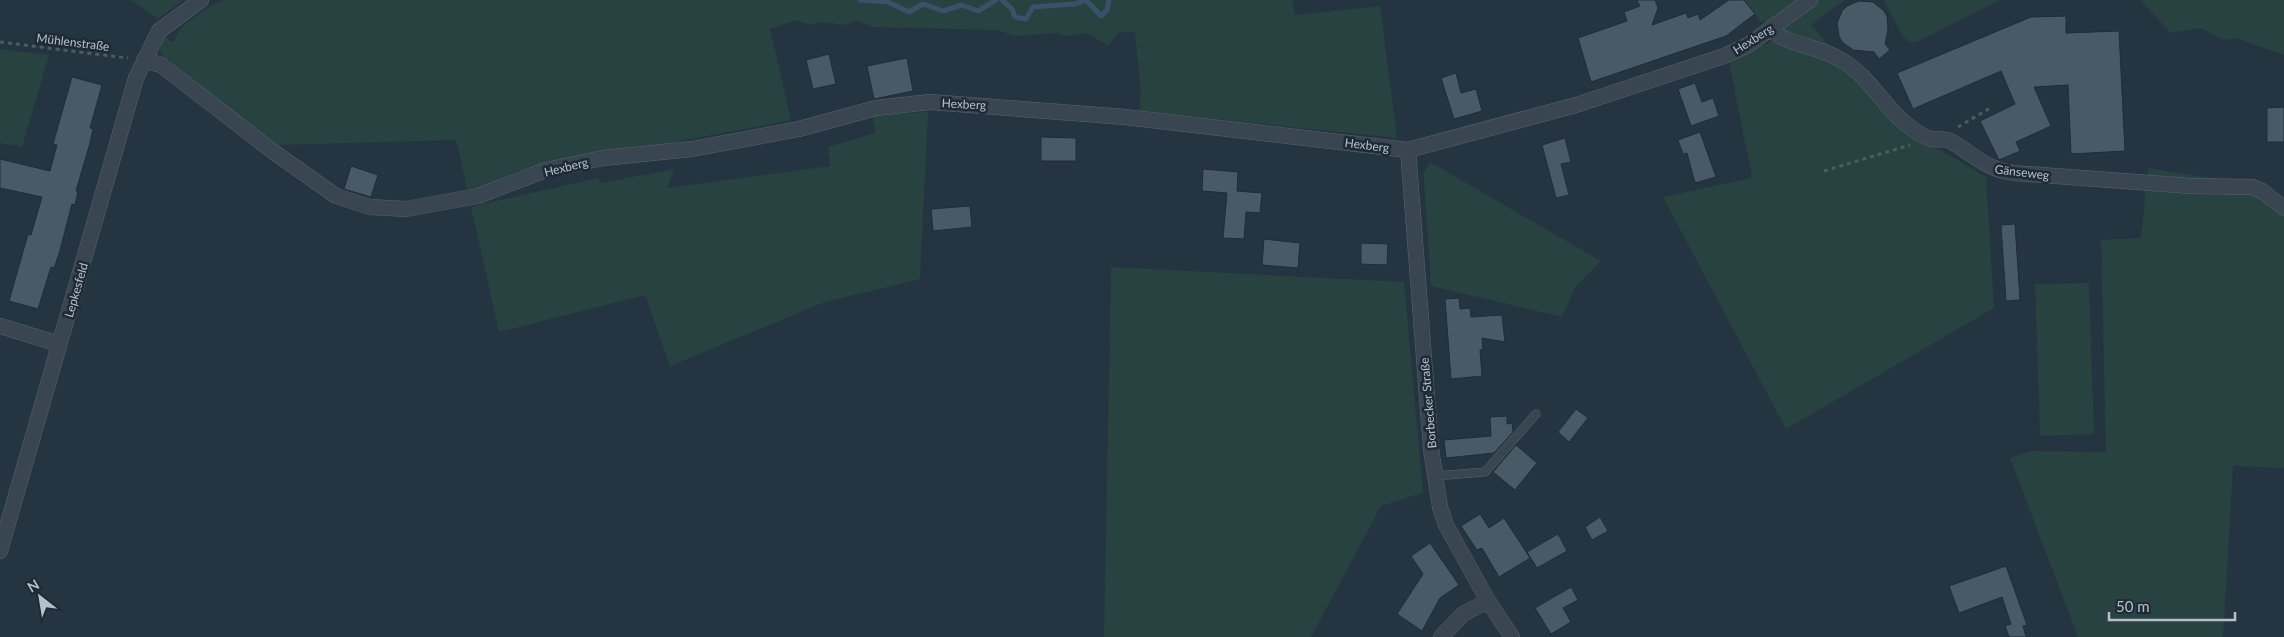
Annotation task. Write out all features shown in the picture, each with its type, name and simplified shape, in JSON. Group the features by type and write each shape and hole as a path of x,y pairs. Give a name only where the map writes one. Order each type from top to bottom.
{"street":[{"name":"Lepkesfeld","path":"0,552 58,344 144,60 159,31 202,0"},
{"name":"Hexberg","path":"144,60 161,65 271,150 336,196 370,207 406,209 478,196 546,170 603,158 692,149 799,130 876,108 930,102 1125,117 1408,150 1576,106 1724,56 1748,45 1810,0"},
{"name":"Gänseweg","path":"1770,30 1781,38 1822,51 1842,60 1863,77 1900,118 1911,127 1932,139 1949,140 1990,168 2014,173 2191,186 2246,187 2262,191 2284,208"},
{"name":"Borbecker Straße","path":"1408,150 1435,476 1440,507 1446,525 1488,601 1512,637"},
{"path":"0,326 58,344"},
{"path":"1441,637 1463,614 1488,601"}],"lane":[{"path":"1435,476 1485,472 1536,414"}],"path":[{"name":"Mühlenstraße","path":"0,42 144,60"}],"green space":[{"path":"131,0 183,0 158,19"},
{"path":"224,0 1292,0 1295,15 1380,6 1397,138 1139,111 1141,93 1135,32 1126,32 1125,34 1120,31 1108,46 1088,33 1066,36 1057,33 1013,36 999,30 872,27 856,20 846,25 821,22 810,25 796,20 770,29 791,120 660,145 597,151 519,171 468,193 456,140 278,145 174,68 169,59 166,61 160,51 161,34 164,32 169,41 174,42 177,35 188,22"},
{"path":"1744,0 1845,0 1811,25 1899,126 1986,177 1994,308 1786,429 1663,197 1752,178 1728,57 1780,39 1769,30 1763,20 1761,22"},
{"path":"1884,0 2000,0 1917,42 1910,43 1902,35"},
{"path":"2140,0 2284,0 2284,55 2236,38 2223,40 2201,28 2171,33"},
{"path":"0,49 49,55 22,147 0,143"},
{"path":"928,112 920,279 825,302 670,366 645,295 499,332 471,207 598,178 601,183 674,169 667,188 830,166 828,147 875,133 873,115"},
{"path":"1430,162 1601,261 1576,286 1562,317 1431,286 1424,182 1424,173"},
{"path":"2148,168 2238,182 2284,209 2284,468 2233,466 2223,637 2078,637 2010,458 2029,451 2106,452 2101,240 2141,238"},
{"path":"1111,267 1404,282 1423,493 1381,506 1311,637 1104,637"},
{"path":"2089,283 2094,434 2040,436 2035,284"}],"building":[{"path":"1637,0 1655,0 1658,8 1652,25 1686,13 1688,18 1698,14 1700,20 1729,0 1744,0 1755,14 1726,36 1591,82 1578,38 1627,21 1624,12 1640,6"},
{"path":"1859,1 1873,2 1887,16 1888,30 1885,44 1890,50 1879,59 1874,52 1853,50 1842,42 1839,36 1837,23 1842,11 1847,6"},
{"path":"2066,16 2066,33 2119,31 2125,151 2071,154 2068,85 2034,87 2051,126 2016,142 2020,151 1999,160 1980,121 2015,104 2001,71 1913,109 1897,73 2031,17"},
{"path":"829,54 836,84 813,89 806,60"},
{"path":"907,58 913,91 874,99 867,66"},
{"path":"1456,73 1461,93 1476,89 1482,111 1454,119 1441,78"},
{"path":"72,77 102,85 90,128 93,129 76,191 78,191 75,205 72,204 59,254 54,268 51,267 38,309 9,301 28,234 31,235 42,197 0,188 0,159 50,171 57,145 53,144"},
{"path":"1695,83 1702,102 1713,98 1719,116 1691,126 1678,89"},
{"path":"2284,107 2284,142 2267,142 2267,108"},
{"path":"1700,132 1716,177 1695,183 1687,153 1683,154 1678,140"},
{"path":"1041,137 1076,138 1076,161 1041,161"},
{"path":"1565,138 1571,162 1561,164 1569,195 1556,198 1542,145"},
{"path":"351,166 378,175 371,197 344,189"},
{"path":"1203,169 1238,172 1237,191 1262,193 1260,213 1246,212 1244,239 1223,238 1227,193 1202,191"},
{"path":"970,206 972,227 933,231 931,209"},
{"path":"2015,224 2020,300 2006,301 2001,225"},
{"path":"1264,239 1300,243 1298,268 1262,265"},
{"path":"1361,243 1388,244 1387,265 1361,264"},
{"path":"1459,298 1460,309 1470,308 1471,317 1502,315 1505,342 1482,338 1483,349 1480,350 1482,376 1451,379 1445,299"},
{"path":"1576,409 1588,418 1569,442 1558,432"},
{"path":"1507,416 1507,424 1512,423 1513,432 1494,453 1446,458 1444,440 1491,436 1490,417"},
{"path":"1516,445 1537,463 1515,490 1493,472"},
{"path":"1480,514 1489,528 1504,518 1530,558 1499,577 1482,548 1477,550 1461,526"},
{"path":"1600,517 1608,531 1592,540 1585,527"},
{"path":"1558,534 1567,551 1537,568 1527,552"},
{"path":"1430,543 1459,585 1440,598 1422,631 1397,614 1423,574 1411,556"},
{"path":"2006,566 2027,625 2023,626 2026,637 2009,637 2005,626 2011,624 2002,597 1959,613 1949,586"},
{"path":"1571,587 1578,600 1563,608 1571,622 1551,634 1535,608"}],"waterway":[{"path":"860,0 888,2 909,12 923,4 943,11 962,5 978,11 996,0"},
{"path":"1002,0 1012,9 1015,17 1026,19 1033,7 1075,4 1086,0 1101,16 1107,10 1109,0"}]}
